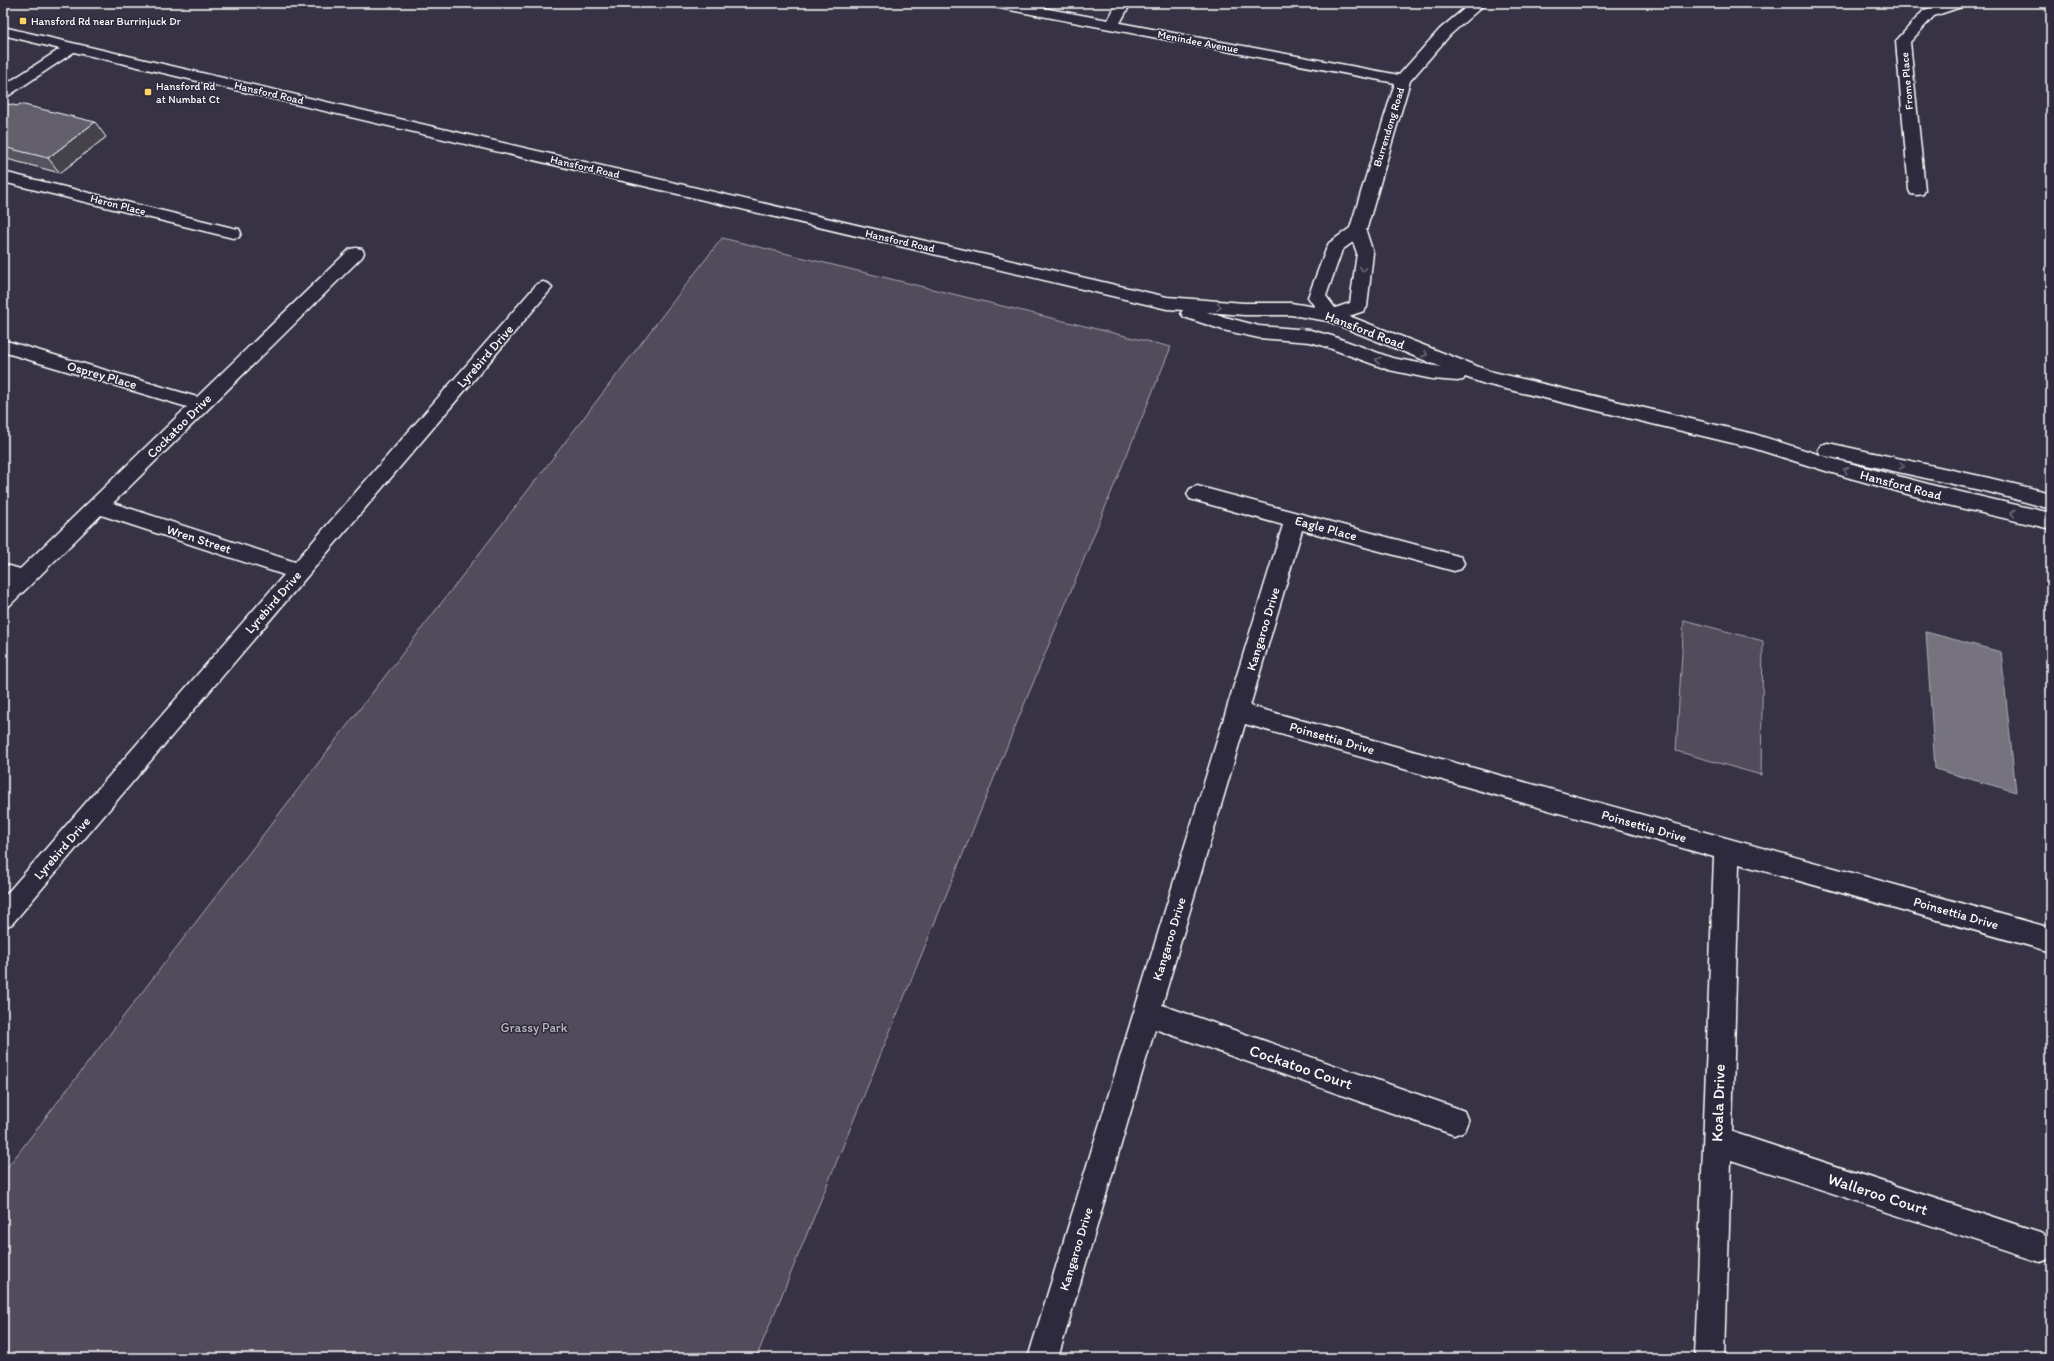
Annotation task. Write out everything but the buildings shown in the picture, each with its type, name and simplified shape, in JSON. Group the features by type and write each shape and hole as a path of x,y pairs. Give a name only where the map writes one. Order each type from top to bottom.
{"street":[{"name":"Menindee Avenue","path":"994,3 1403,80"},
{"path":"1112,25 1124,3"},
{"name":"Burrendong Road","path":"1358,231 1403,80 1445,32 1479,3"},
{"name":"Frome Place","path":"1917,190 1903,41 1929,13 1959,3"},
{"name":"Hansford Road","path":"3,31 1167,303 1224,324 1259,332 1310,336 1323,339 1389,364 1432,373 1486,377"},
{"path":"3,93 72,47"},
{"name":"Heron Place","path":"3,177 233,233"},
{"path":"1358,231 1365,253 1358,307 1331,315 1317,297 1335,247 1358,231"},
{"name":"Cockatoo Drive","path":"3,599 356,253"},
{"name":"Lyrebird Drive","path":"3,916 543,288"},
{"name":"Hansford Road","path":"1167,303 1244,309 1291,309 1331,315 1424,354 1486,377 1754,441 1829,465 1939,495 2051,521"},
{"path":"1323,339 1331,315"},
{"name":"Osprey Place","path":"3,346 201,404"},
{"name":"Hansford Road","path":"1754,441 1825,450 1989,485 2051,501"},
{"name":"Eagle Place","path":"1197,494 1454,562"},
{"name":"Wren Street","path":"98,506 299,572"},
{"name":"Kangaroo Drive","path":"1043,1358 1295,520"},
{"path":"3,572 24,579"},
{"name":"Poinsettia Drive","path":"1238,712 2051,940"},
{"name":"Koala Drive","path":"1710,1358 1716,1141 1727,878 1726,848"},
{"name":"Cockatoo Court","path":"1147,1013 1454,1121"},
{"name":"Walleroo Court","path":"1716,1141 2040,1247"}],"green space":[{"name":"Grassy Park","path":"722,238 1171,347 756,1358 3,1358 3,1173"},
{"path":"1684,620 1763,641 1761,775 1676,751"}],"shaded area":[{"path":"1926,632 2001,652 2016,792 1935,769"}],"place":[{"name":"Hansford Rd near Burrinjuck Dr","path":"23,21"},
{"name":"Hansford Rd at Numbat Ct","path":"148,92"}]}
